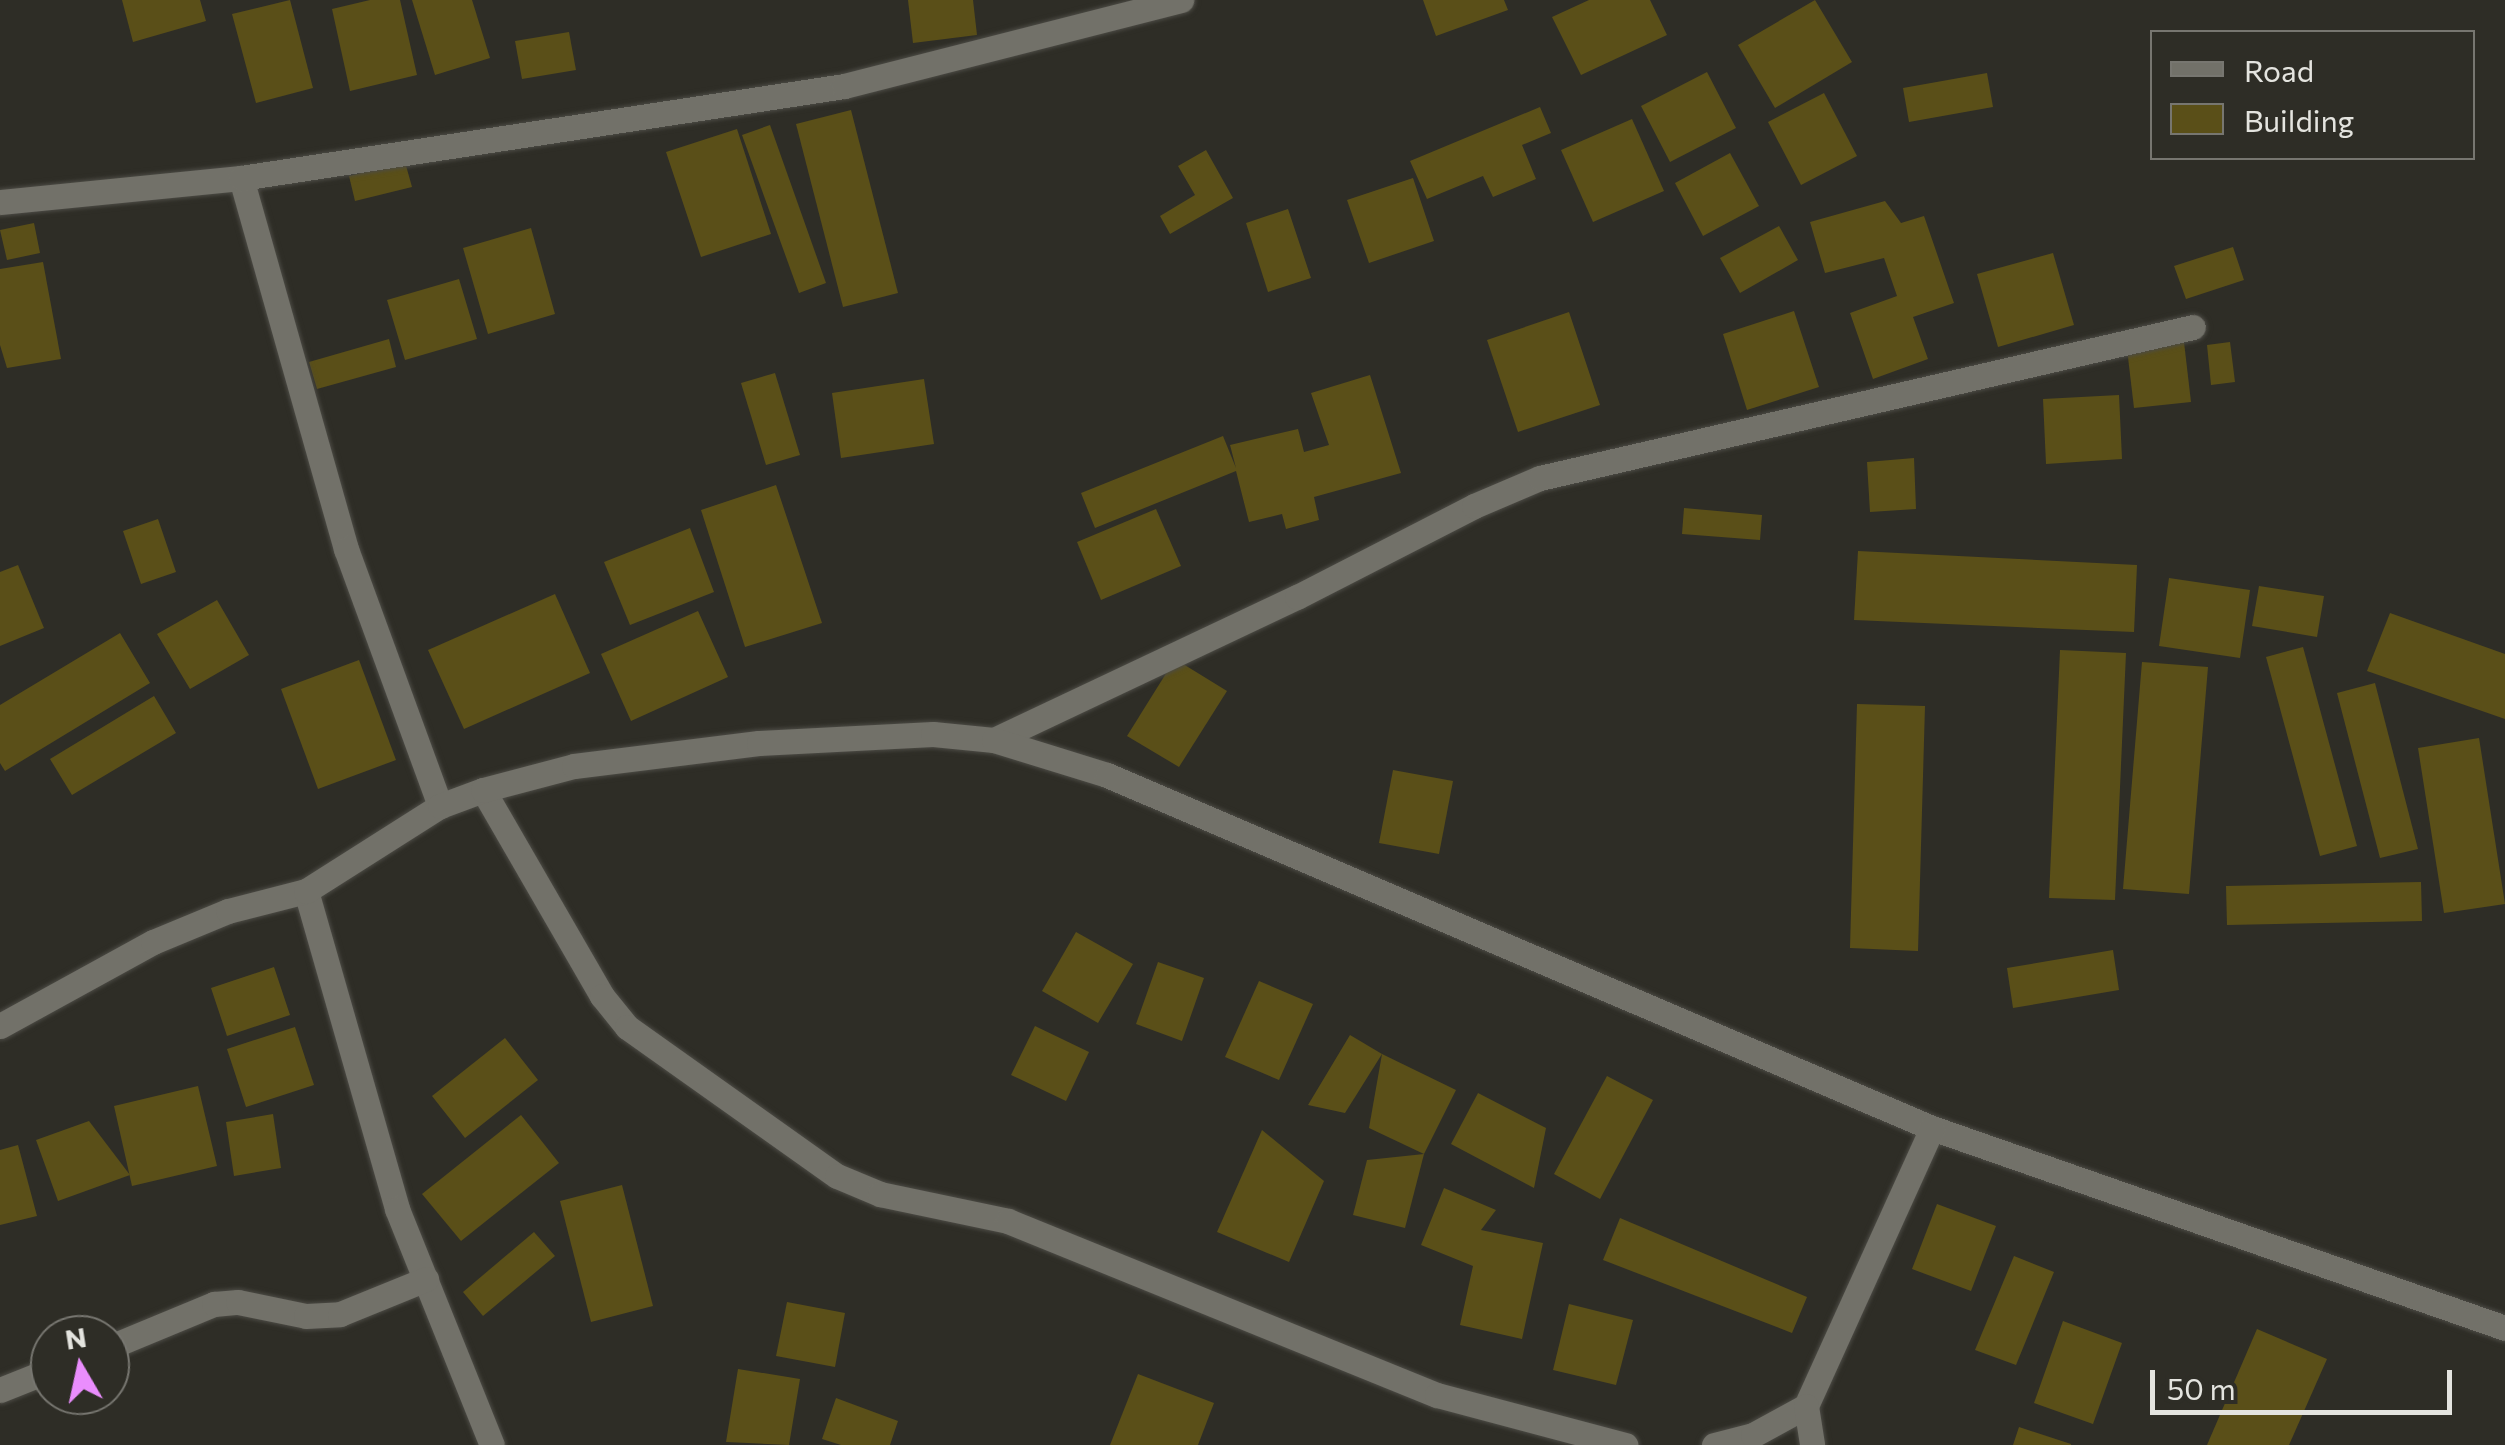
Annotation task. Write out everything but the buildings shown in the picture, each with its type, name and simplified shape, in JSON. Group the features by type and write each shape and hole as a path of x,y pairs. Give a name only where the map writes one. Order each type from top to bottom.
{"street":[{"path":"0,202 240,178 844,86 1181,0"},
{"path":"240,178 346,549 440,806"},
{"path":"994,740 1297,597 1474,506 1540,478 2194,327"},
{"path":"0,1026 153,942 228,911 306,891 440,806 484,790 574,766 759,743 933,734 994,740 1107,776 1932,1128 2505,1328"},
{"path":"484,790 602,996 627,1027 836,1176 880,1194 1008,1222 1437,1396 1626,1445"},
{"path":"306,891 381,1158 492,1445"},
{"path":"1812,1445 1806,1406 1932,1128"},
{"path":"130,1339 214,1304 238,1302 306,1316 340,1314 426,1279"},
{"path":"0,1390 30,1378"},
{"path":"1714,1445 1753,1435 1806,1406"}]}
